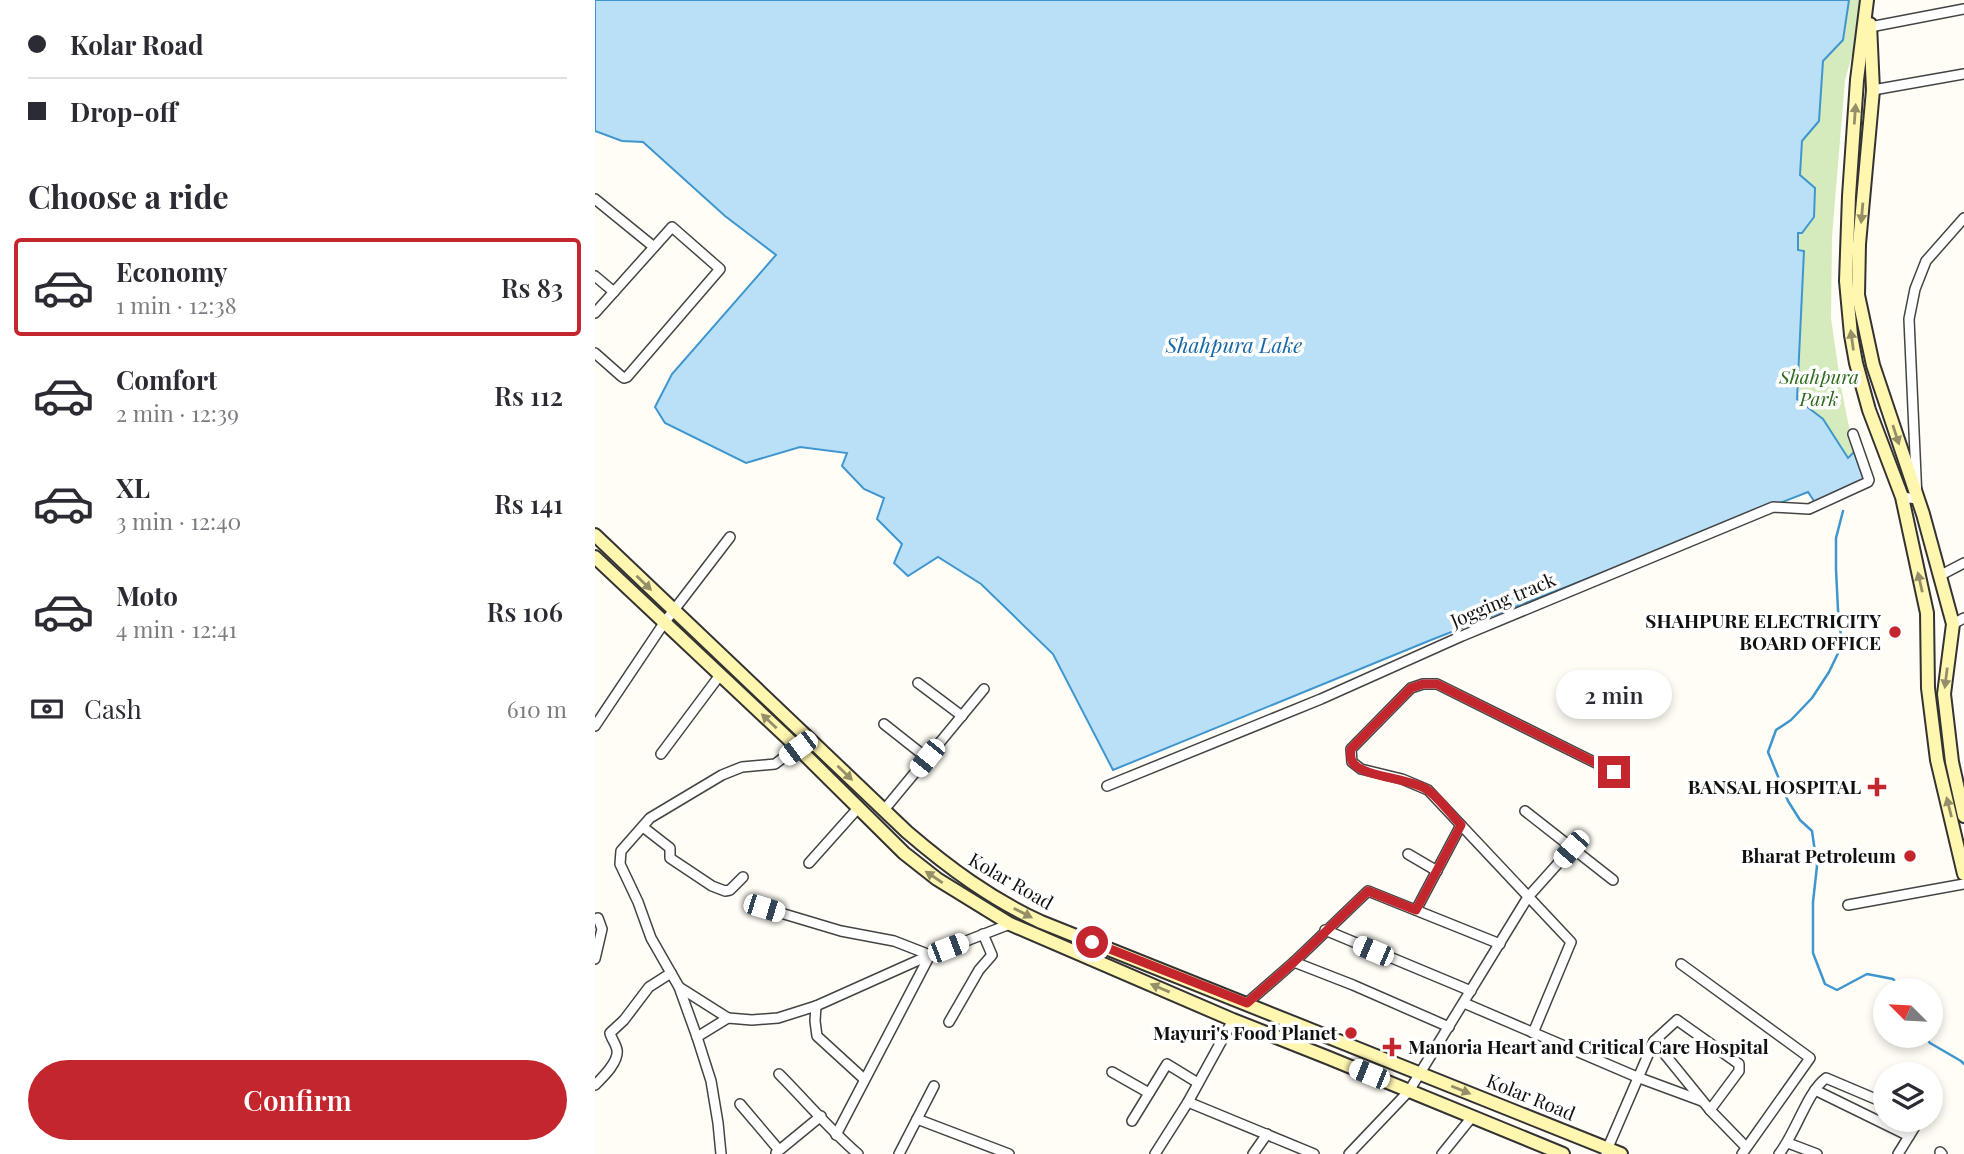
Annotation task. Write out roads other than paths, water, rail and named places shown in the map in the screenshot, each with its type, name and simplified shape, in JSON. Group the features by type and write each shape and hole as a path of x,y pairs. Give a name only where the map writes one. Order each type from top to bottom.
{"main road":[{"path":"1867,0 1857,80 1846,281 1856,363 1869,410 1902,497 1927,613 1928,688 1937,760 1964,874"},
{"path":"1874,0 1870,27 1873,90 1859,244 1858,295 1873,365 1958,621 1944,694 1952,762 1964,816"},
{"name":"Kolar Road","path":"595,536 884,810 941,861 978,888 1019,912 1606,1151 1621,1154"},
{"name":"Kolar Road","path":"595,557 924,870 1010,924 1233,1020 1563,1154"},
{"path":"1187,1000 1195,983"}],"street":[{"path":"1870,27 1964,9"},
{"path":"1873,90 1964,74"},
{"path":"595,199 654,247"},
{"path":"1902,497 1917,499 1909,319 1915,289 1926,261 1964,218"},
{"path":"595,313 670,229 674,228 720,269 627,377 621,376 595,354"},
{"path":"595,276 614,292"},
{"name":"Jogging track","path":"1107,786 1321,699 1462,636 1773,507 1809,509 1868,482 1853,434"},
{"path":"595,726 664,623 730,537"},
{"path":"1941,575 1964,563"},
{"path":"661,754 720,675"},
{"path":"918,683 962,716"},
{"path":"1533,1033 1571,942 1427,790 1402,779 1361,769 1352,762 1351,749 1411,688 1423,684 1437,684 1614,772"},
{"path":"884,810 984,689"},
{"path":"884,724 927,758"},
{"path":"721,1154 711,1081 697,1037 679,987 651,938 638,902 619,864 621,851 650,818 722,775 742,767 775,764 798,748 806,737"},
{"path":"809,863 859,807"},
{"path":"1525,811 1613,880"},
{"path":"1416,910 1461,825"},
{"path":"643,827 670,848 670,858 718,889 730,890 743,877"},
{"path":"1349,1154 1409,1091 1528,897 1571,849"},
{"path":"1408,854 1437,871"},
{"path":"1848,905 1964,884"},
{"path":"1247,1003 1368,891 1500,944"},
{"path":"764,908 841,931 894,941 930,955"},
{"path":"595,959 602,929 598,918"},
{"path":"679,987 728,1018 778,1018 816,1006 930,955 1010,924"},
{"path":"1325,930 1471,991"},
{"path":"949,1021 979,970 992,955 983,934"},
{"path":"836,1135 930,955"},
{"path":"1294,962 1449,1027"},
{"path":"1654,1041 1744,1151 1810,1058 1681,964"},
{"path":"595,1086 616,1057 617,1049 610,1033 624,1020 649,987 671,973"},
{"path":"1464,1003 1637,1077 1702,1101"},
{"path":"816,1006 817,1036 865,1079"},
{"path":"697,1037 728,1018"},
{"path":"1160,1152 1233,1020"},
{"path":"1606,1151 1654,1041 1677,1020 1739,1064 1739,1071 1710,1110"},
{"path":"1132,1121 1167,1063 1198,1083"},
{"path":"1112,1072 1149,1093"},
{"path":"779,1074 836,1135 858,1154"},
{"path":"1779,1154 1788,1143 1815,1090 1823,1080 1830,1079 1873,1098"},
{"path":"899,1154 935,1086"},
{"path":"1815,1090 1909,1136"},
{"path":"1188,1102 1314,1154"},
{"path":"740,1104 777,1152 821,1116"},
{"path":"1442,1154 1472,1117"},
{"path":"917,1119 1009,1154"},
{"path":"1898,1154 1912,1132"},
{"path":"1253,1154 1266,1134"},
{"path":"1788,1143 1817,1154"}],"water":[{"name":"Shahpura Lake","path":"595,0 1849,0 1843,40 1823,61 1819,121 1802,141 1800,175 1815,188 1814,217 1802,233 1798,233 1798,250 1804,251 1797,399 1823,419 1848,458 1854,452 1864,480 1816,504 1808,492 1431,640 1113,770 1053,654 981,584 938,557 908,576 894,563 902,544 877,519 884,498 864,489 842,466 847,453 800,447 746,463 665,423 655,407 672,374 776,255 725,216 643,142 622,141 595,131"}],"waterway":[{"path":"1843,511 1836,538 1842,645 1812,698 1791,720 1776,730 1768,752 1788,801 1800,820 1812,831 1817,866 1813,902 1813,953 1825,984 1837,990 1867,974 1888,978"},
{"path":"1939,1048 1964,1064"}],"place":[{"name":"SHAHPURE ELECTRICITY BOARD OFFICE","path":"1895,632"},
{"name":"BANSAL HOSPITAL","path":"1877,787"},
{"name":"Bharat Petroleum","path":"1910,856"},
{"name":"Mayuri's Food Planet","path":"1351,1033"},
{"name":"Manoria Heart and Critical Care Hospital","path":"1392,1047"}],"park label":[{"name":"Shahpura Park","path":"1819,388"}]}
